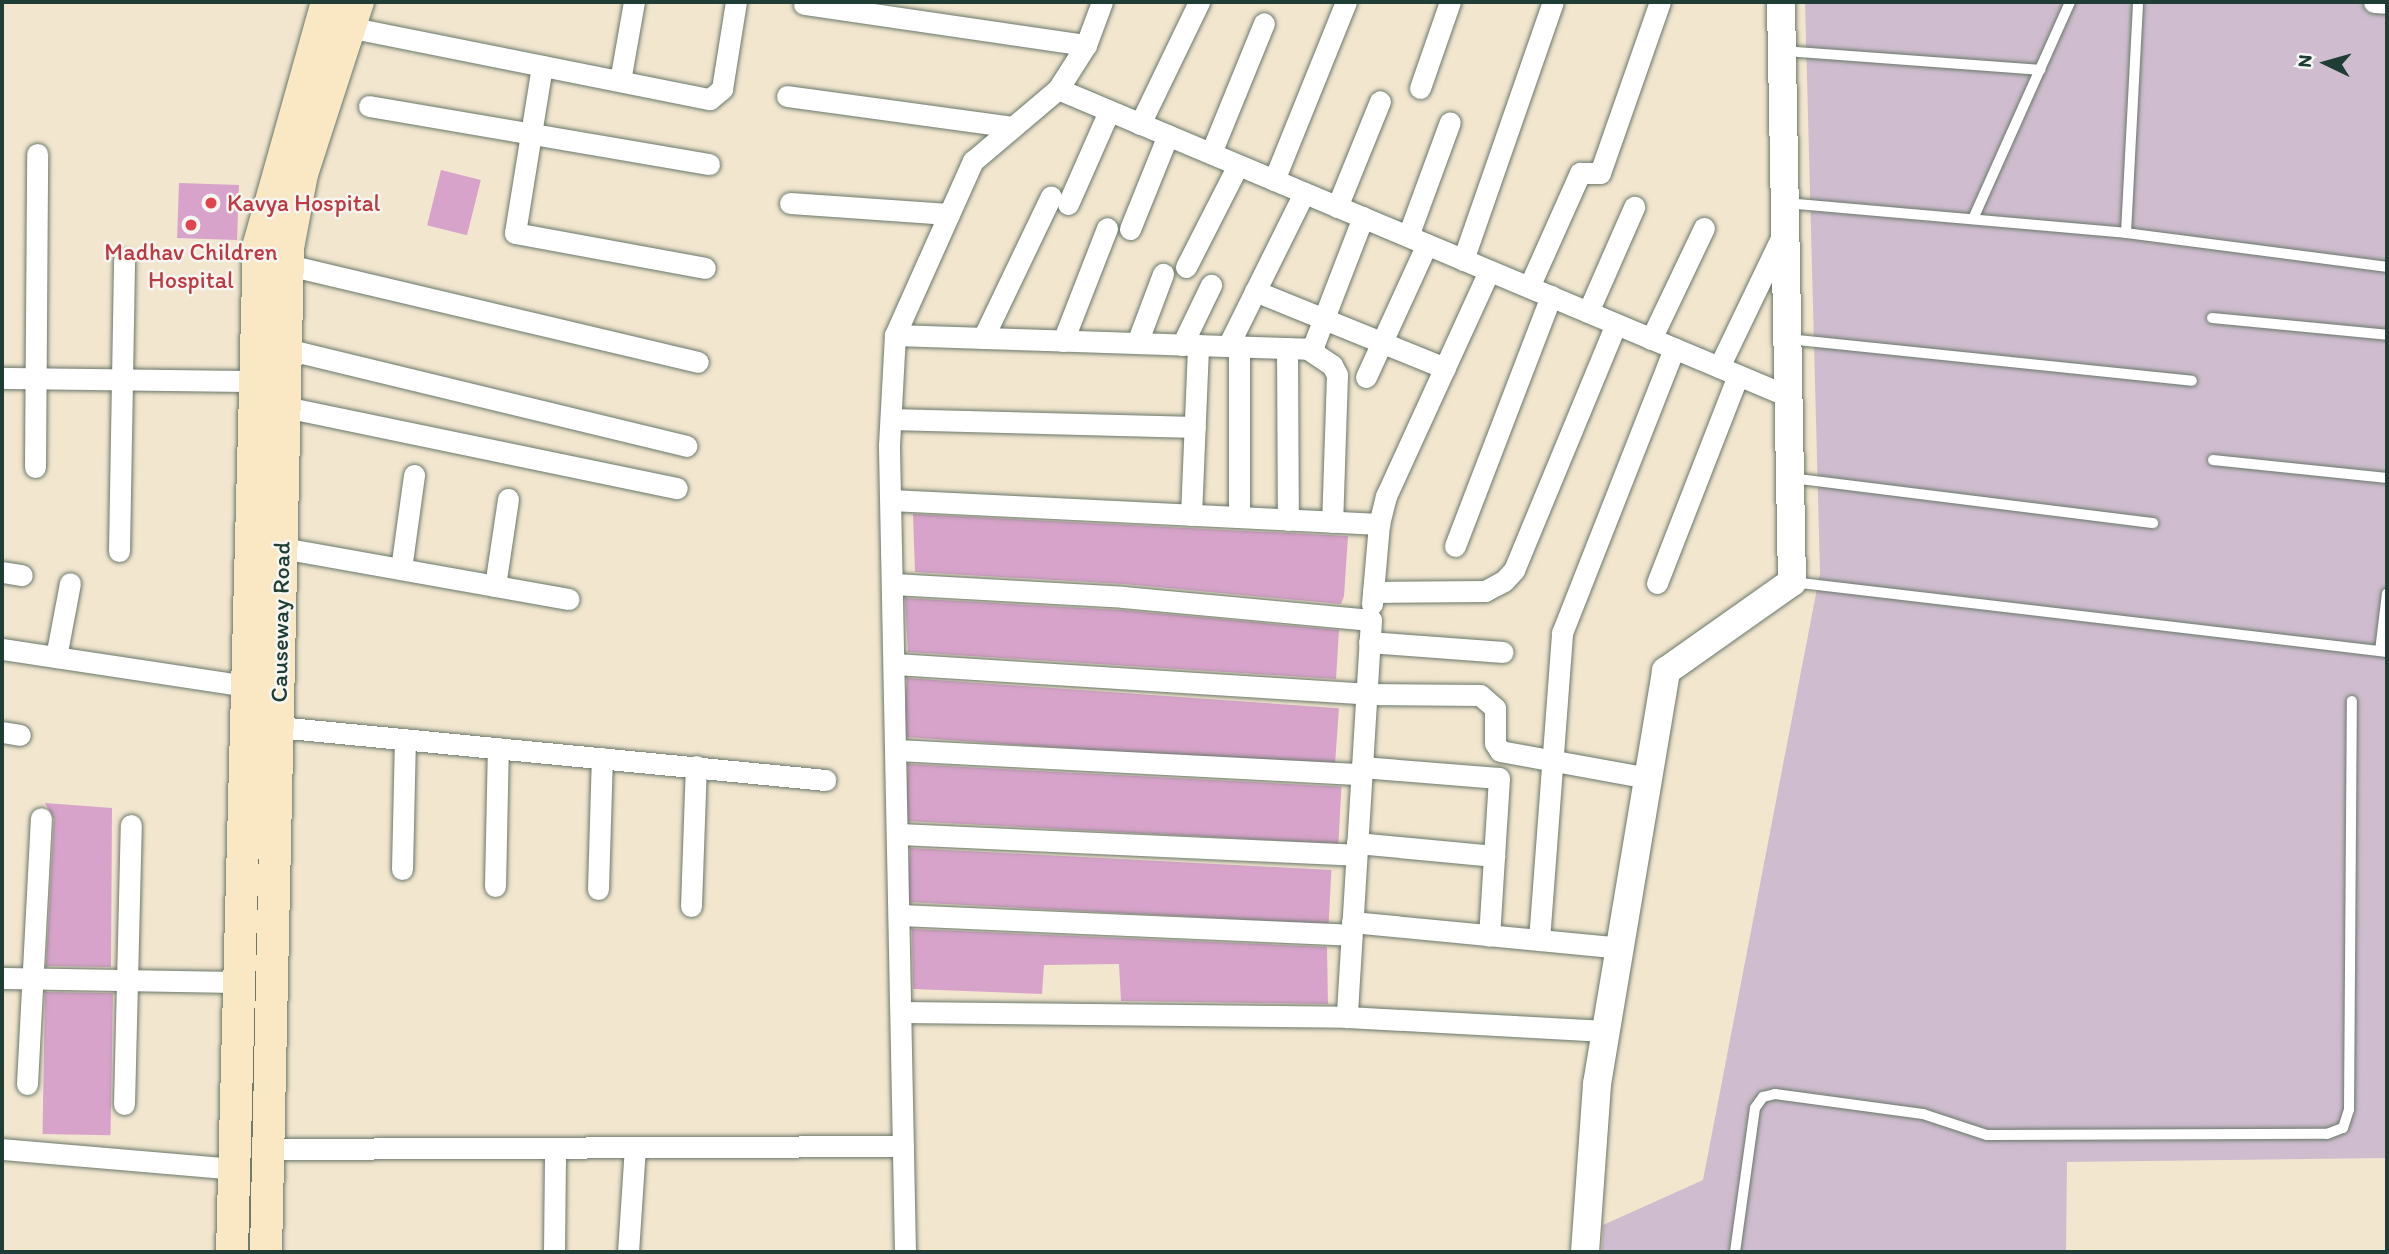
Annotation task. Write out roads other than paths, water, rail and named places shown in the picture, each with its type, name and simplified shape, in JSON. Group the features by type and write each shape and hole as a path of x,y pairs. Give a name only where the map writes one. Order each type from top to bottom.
{"main road":[{"name":"Causeway Road","path":"266,1252 288,265 302,174 339,13"},
{"name":"Causeway Road","path":"232,1252 259,244 339,13"},
{"path":"236,1121 269,1136"},
{"path":"234,1178 268,1186"}],"street":[{"path":"620,81 634,2"},
{"path":"339,13 542,66 710,99 719,96 736,2"},
{"path":"905,1252 891,500 895,335 973,161 1058,89 1086,45 1102,2"},
{"path":"1140,124 1199,2"},
{"path":"1274,180 1346,2"},
{"path":"1420,88 1450,2"},
{"path":"1463,260 1553,2"},
{"path":"1529,287 1578,175 1600,173 1660,2"},
{"path":"1585,1252 1597,1084 1666,671 1792,582 1780,2"},
{"path":"2374,2 2387,3"},
{"path":"804,4 1086,45"},
{"path":"1210,153 1264,23"},
{"path":"542,66 529,133 515,233 705,268"},
{"path":"1058,89 1790,397"},
{"path":"787,96 1013,127"},
{"path":"1337,207 1380,101"},
{"path":"369,106 709,164"},
{"path":"983,338 1109,111"},
{"path":"1366,377 1382,342 1417,240 1450,122"},
{"path":"1130,229 1168,135"},
{"path":"34,467 37,154"},
{"path":"1186,267 1238,165"},
{"path":"1239,517 1233,346 1255,291 1304,192"},
{"path":"790,203 949,214"},
{"path":"1588,312 1634,207"},
{"path":"1657,583 1728,371 1786,216"},
{"path":"1288,520 1297,349 1324,319 1363,217"},
{"path":"1063,341 1107,228"},
{"path":"1651,339 1704,228"},
{"path":"119,551 124,260"},
{"path":"288,265 698,362"},
{"path":"1347,1017 1369,642 1379,524 1386,496 1489,271"},
{"path":"1137,344 1163,274"},
{"path":"1191,515 1195,427 1190,345 1211,285"},
{"path":"1255,291 1445,368"},
{"path":"1455,546 1551,296"},
{"path":"1373,592 1485,591 1504,581 1514,569 1616,324"},
{"path":"895,335 1297,349 1332,365 1337,375 1332,522"},
{"path":"1539,940 1555,758 1562,632 1674,348"},
{"path":"286,349 686,446"},
{"path":"2,378 255,382"},
{"path":"285,407 677,488"},
{"path":"891,419 1195,427"},
{"path":"401,569 414,475"},
{"path":"495,586 508,499"},
{"path":"891,500 1379,524"},
{"path":"282,548 569,599"},
{"path":"56,657 70,583"},
{"path":"893,584 1123,597 1371,620"},
{"path":"1369,642 1503,652"},
{"path":"2,649 247,686"},
{"path":"895,664 1366,694 1480,695 1495,708 1494,743 1500,751 1555,758 1648,778"},
{"path":"278,727 825,780"},
{"path":"402,869 405,739"},
{"path":"495,886 498,748"},
{"path":"897,750 1499,778 1489,936"},
{"path":"598,890 602,758"},
{"path":"691,906 696,766"},
{"path":"27,1084 41,818"},
{"path":"124,1104 131,825"},
{"path":"899,834 1494,856"},
{"path":"900,915 1352,929 1489,936 1620,948"},
{"path":"2,978 239,982"},
{"path":"901,1012 1347,1017 1606,1031"},
{"path":"269,1136 555,1148 904,1146"},
{"path":"628,1252 635,1147"},
{"path":"554,1252 555,1148"},
{"path":"2,1149 234,1178"}],"lane":[{"path":"1973,219 2070,2"},
{"path":"2126,233 2138,2"},
{"path":"1782,51 2040,70"},
{"path":"1786,216 1973,219 2126,233 2387,267"},
{"path":"2212,318 2387,335"},
{"path":"1788,339 2192,381"},
{"path":"2213,460 2387,478"},
{"path":"1790,478 2153,523"},
{"path":"1792,582 2383,652 2387,593"},
{"path":"1735,1252 1755,1108 1763,1097 1775,1094 1923,1114 1987,1135 2327,1134 2343,1128 2349,1110 2352,701"}],"place":[{"name":"Kavya Hospital","path":"211,203"},
{"name":"Madhav Children Hospital","path":"191,225"}]}
